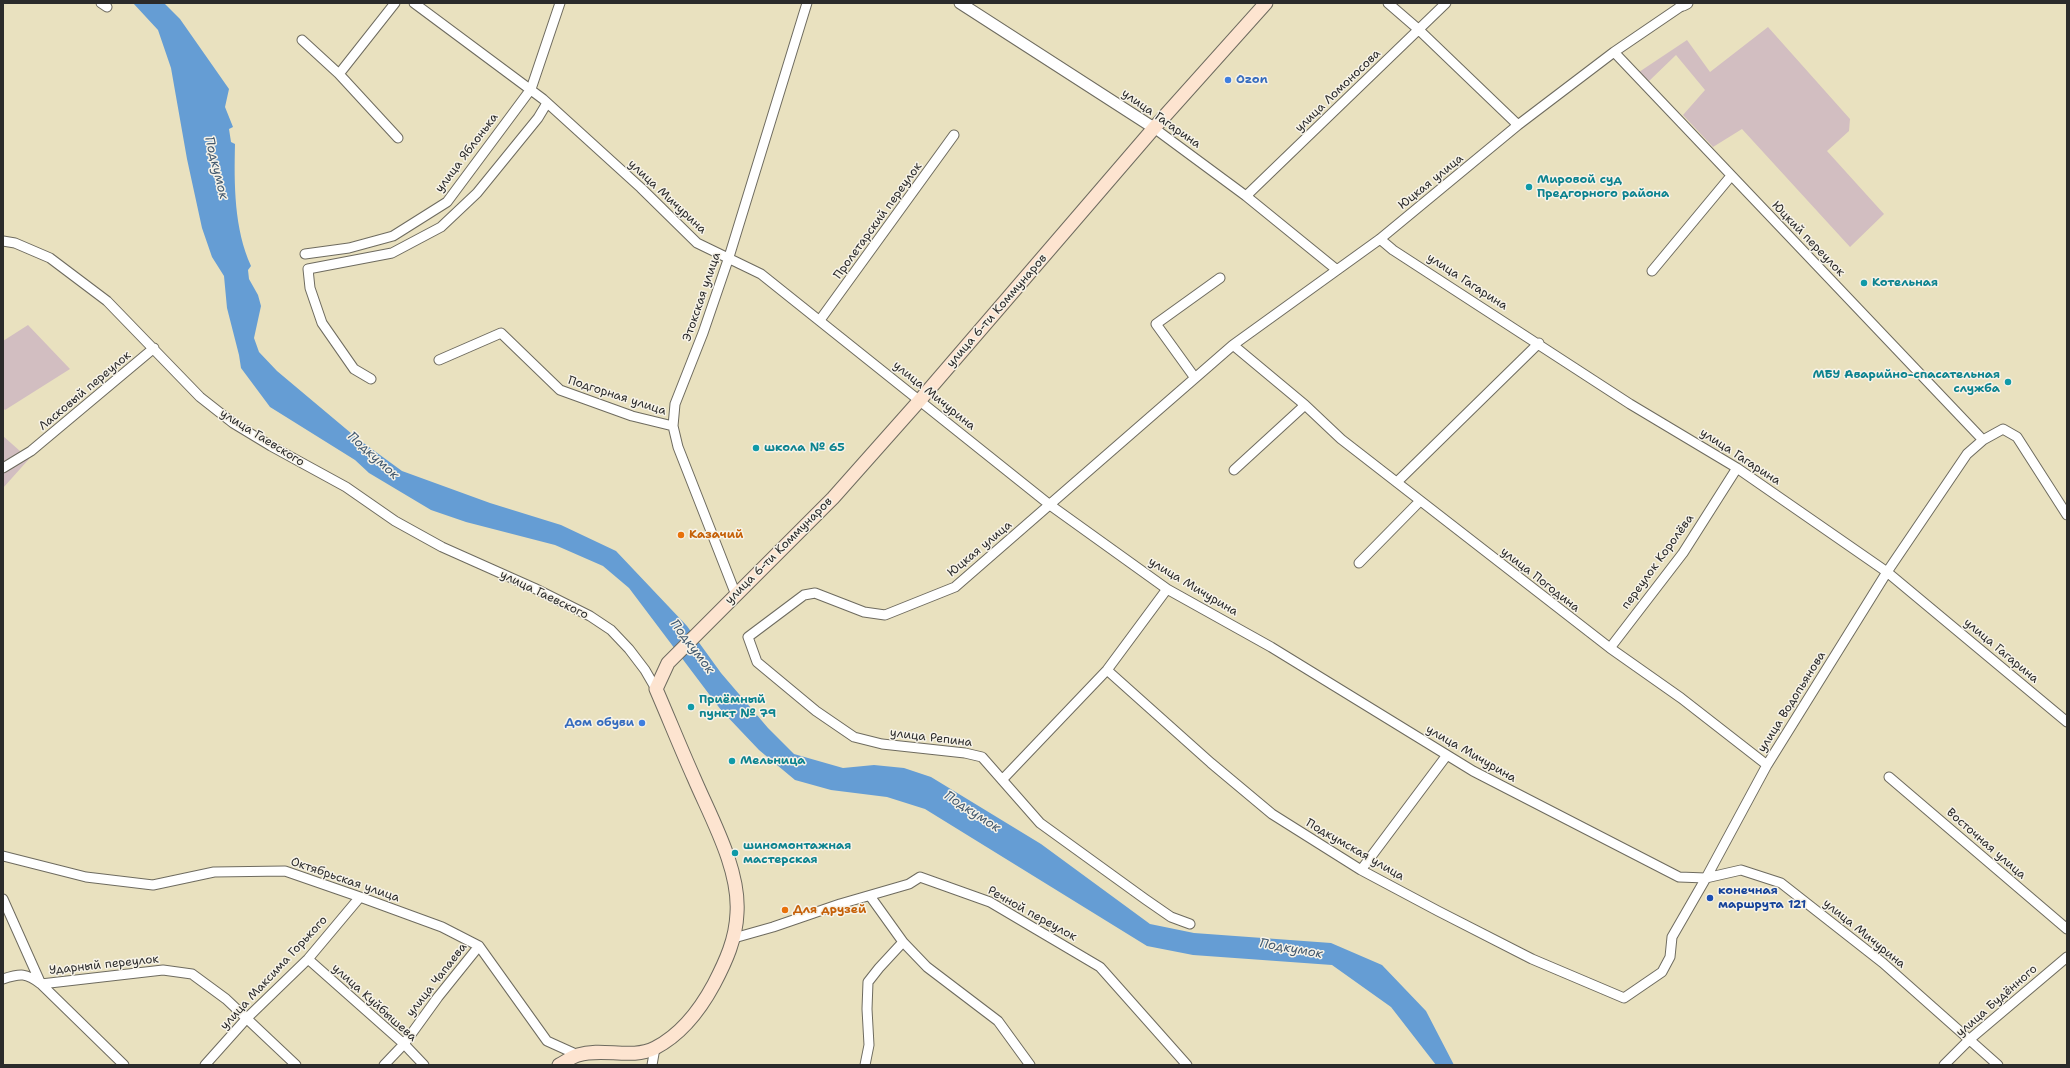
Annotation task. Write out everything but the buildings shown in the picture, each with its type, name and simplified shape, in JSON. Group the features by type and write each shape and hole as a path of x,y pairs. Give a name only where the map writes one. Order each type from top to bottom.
{"main road":[{"name":"улица 6-ти Коммунаров","path":"656,689 668,663 833,498 920,400 1154,128 1266,3"},
{"name":"улица Гаевского","path":"559,1065 578,1055 602,1052 636,1054 655,1048 679,1033 697,1013 724,964 734,938 738,912 736,890 728,857 656,689"}],"street":[{"path":"339,74 395,3"},
{"name":"улица Мичурина","path":"414,3 531,89 641,188 697,243 729,257 761,274 1050,505 1167,589 1271,647 1487,778 1679,877 1706,878 1740,870 1781,882 1883,963 1998,1065"},
{"name":"улица Яблонька","path":"305,254 349,248 394,236 447,202 531,89 560,3"},
{"name":"Этокская улица","path":"736,595 678,447 673,426 675,404 703,333 729,257 807,3"},
{"name":"улица Гагарина","path":"960,3 1154,128 1246,196 1337,270"},
{"path":"1388,3 1418,29 1518,125"},
{"name":"улица Ломоносова","path":"1246,196 1446,3"},
{"name":"Юцкая улица","path":"748,637 804,595 815,593 864,612 885,615 954,587 1233,346 1380,239 1518,125 1614,52 1684,4"},
{"path":"302,40 339,74 398,138"},
{"name":"Юцкий переулок","path":"1614,52 1983,440"},
{"path":"371,379 354,369 322,323 310,288 308,269 392,253 441,227 476,193 538,118 547,103"},
{"name":"Пролетарский переулок","path":"820,320 954,135"},
{"path":"1652,272 1731,176"},
{"name":"улица Гагарина","path":"1380,239 1393,250 1539,343 1630,404 1737,468 1887,572 2067,722"},
{"name":"улица Гаевского","path":"3,241 14,243 50,258 107,301 200,397 233,423 271,446 346,487 395,521 442,547 534,588 596,620 611,630 629,649 645,670 656,689"},
{"path":"1195,378 1156,324 1220,278"},
{"name":"Подгорная улица","path":"439,360 501,332 560,390 632,416 673,426"},
{"path":"1397,482 1539,343"},
{"name":"улица Погодина","path":"1233,346 1305,405 1340,439 1610,648 1681,698 1768,765"},
{"name":"Ласковый переулок","path":"3,468 31,451 154,348"},
{"path":"1234,470 1305,405"},
{"name":"улица Водопьянова","path":"1624,998 1662,972 1670,957 1672,937 1768,765 1887,572 1967,454 1983,440 2003,429 2017,437 2067,514"},
{"name":"переулок Королёва","path":"1610,648 1683,553 1737,468"},
{"path":"1359,563 1420,501"},
{"path":"1002,780 1107,670 1167,589"},
{"name":"улица Репина","path":"748,637 757,662 816,710 854,737 882,744 966,753 982,757 1040,823 1145,900 1171,916 1190,924"},
{"name":"Подкумская улица","path":"1107,670 1211,763 1272,814 1361,870 1532,959 1624,998"},
{"path":"1361,870 1447,755"},
{"name":"Восточная улица","path":"1889,777 2067,929"},
{"name":"Октябрьская улица","path":"3,856 86,877 153,885 214,872 285,872 360,897 442,927 479,946 547,1041 578,1055"},
{"name":"Речной переулок","path":"734,938 910,884 920,877 990,902 1100,967 1187,1065"},
{"path":"870,896 903,942 928,967 998,1021 1030,1065"},
{"name":"улица Максима Горького","path":"205,1065 247,1018 308,959 360,897"},
{"path":"3,899 41,984 124,1065"},
{"path":"865,1065 868,1045 868,982 903,942"},
{"name":"улица Чапаева","path":"384,1065 404,1044 438,997 479,946"},
{"name":"улица Будённого","path":"1944,1065 1970,1040 2067,957"},
{"name":"улица Куйбышева","path":"308,959 404,1044 424,1065"},
{"name":"Ударный переулок","path":"3,979 18,974 30,976 41,984 163,970 192,974 226,999 296,1065"},
{"path":"652,1065 655,1048"}],"shaded area":[{"path":"1768,27 1850,119 1849,131 1827,151 1884,214 1850,247 1742,129 1713,147 1683,115 1705,90 1676,55 1648,82 1639,72 1687,40 1710,72"},
{"path":"28,325 70,369 5,410 3,408 3,341"},
{"path":"3,436 29,459 3,488"}],"water":[{"name":"Подкумок","path":"133,3 164,3 180,19 229,89 225,107 233,127 229,129 231,142 235,144 235,190 238,222 245,252 251,266 248,270 249,279 258,295 261,306 254,338 259,352 277,371 358,439 402,471 490,503 561,525 616,551 687,626 721,673 768,728 794,754 843,768 874,765 904,768 931,777 1041,844 1150,924 1194,933 1331,943 1382,965 1426,1011 1454,1065 1436,1065 1391,1007 1332,965 1193,955 1147,946 925,809 887,797 831,790 795,780 759,750 721,710 629,588 603,566 555,545 466,522 431,510 369,473 355,460 270,407 241,368 227,308 224,276 212,257 202,228 187,159 171,68 158,30"}],"place":[{"name":"Ozon","path":"1228,80"},
{"name":"Мировой суд Предгорного района","path":"1529,187"},
{"name":"Котельная","path":"1864,283"},
{"name":"МБУ Аварийно-спасательная служба","path":"2008,382"},
{"name":"школа № 65","path":"756,448"},
{"name":"Казачий","path":"681,535"},
{"name":"Приёмный пункт № 79","path":"691,707"},
{"name":"Дом обуви","path":"642,723"},
{"name":"Мельница","path":"732,761"},
{"name":"шиномонтажная мастерская","path":"735,853"},
{"name":"конечная маршрута 121","path":"1710,898"},
{"name":"Для друзей","path":"785,910"}]}
